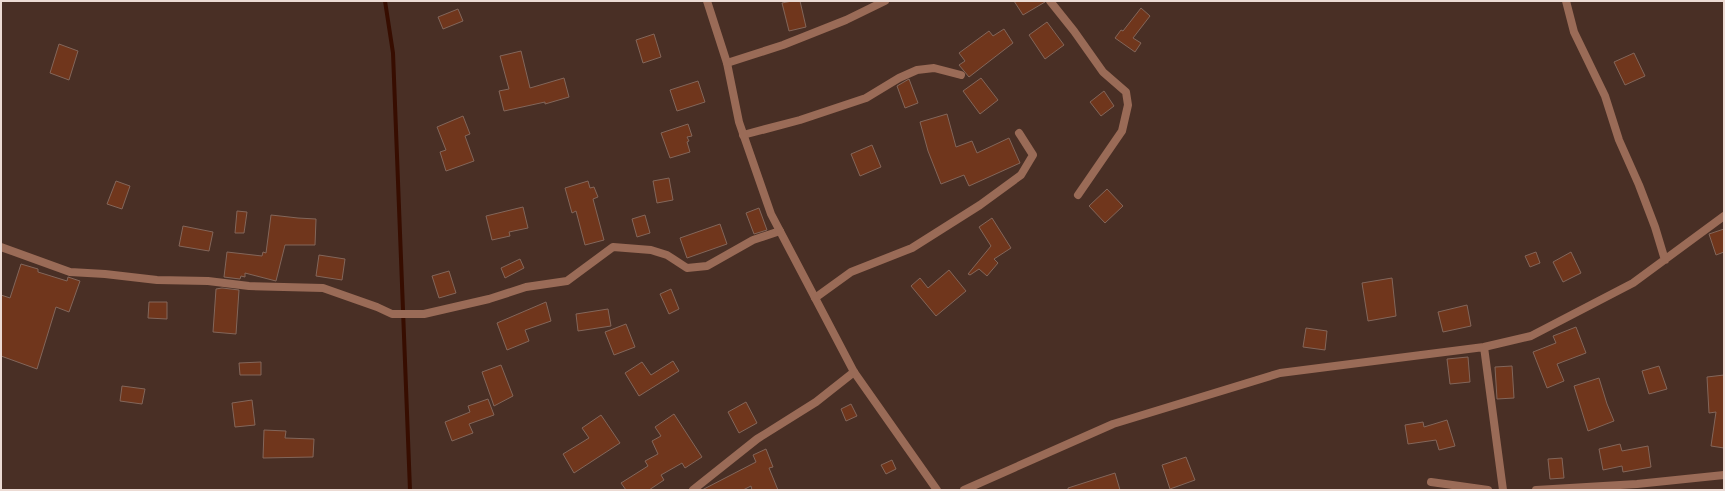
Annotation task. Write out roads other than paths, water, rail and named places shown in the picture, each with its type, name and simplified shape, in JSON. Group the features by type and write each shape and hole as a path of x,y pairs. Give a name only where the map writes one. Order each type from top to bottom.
{"street":[{"path":"707,1 727,62 743,135 771,214 854,372 937,490"},
{"path":"727,62 783,45 852,17 885,1"},
{"path":"1050,1 1074,31 1103,72 1126,92 1128,105 1122,131 1078,195"},
{"path":"1566,1 1574,32 1605,96 1619,140 1639,185 1655,227 1665,260"},
{"path":"743,135 800,120 866,98 899,78 917,70 934,68 961,75"},
{"path":"815,298 851,272 912,248 980,205 1021,175 1033,155 1019,133"},
{"path":"964,490 1113,424 1280,373 1484,347 1531,336 1633,283 1724,216"},
{"path":"1,247 16,251 70,272 105,274 157,280 208,281 249,286 323,288 377,307 392,314 424,314 489,299 526,287 567,280 613,247 651,250 668,255 687,268 707,266 753,240 780,231"},
{"path":"1484,347 1503,490"},
{"path":"693,490 757,439 816,402 854,372"},
{"path":"1536,490 1637,484 1724,475"},
{"path":"1431,482 1488,490"}],"waterway":[{"path":"385,1 393,53 410,490"}]}
